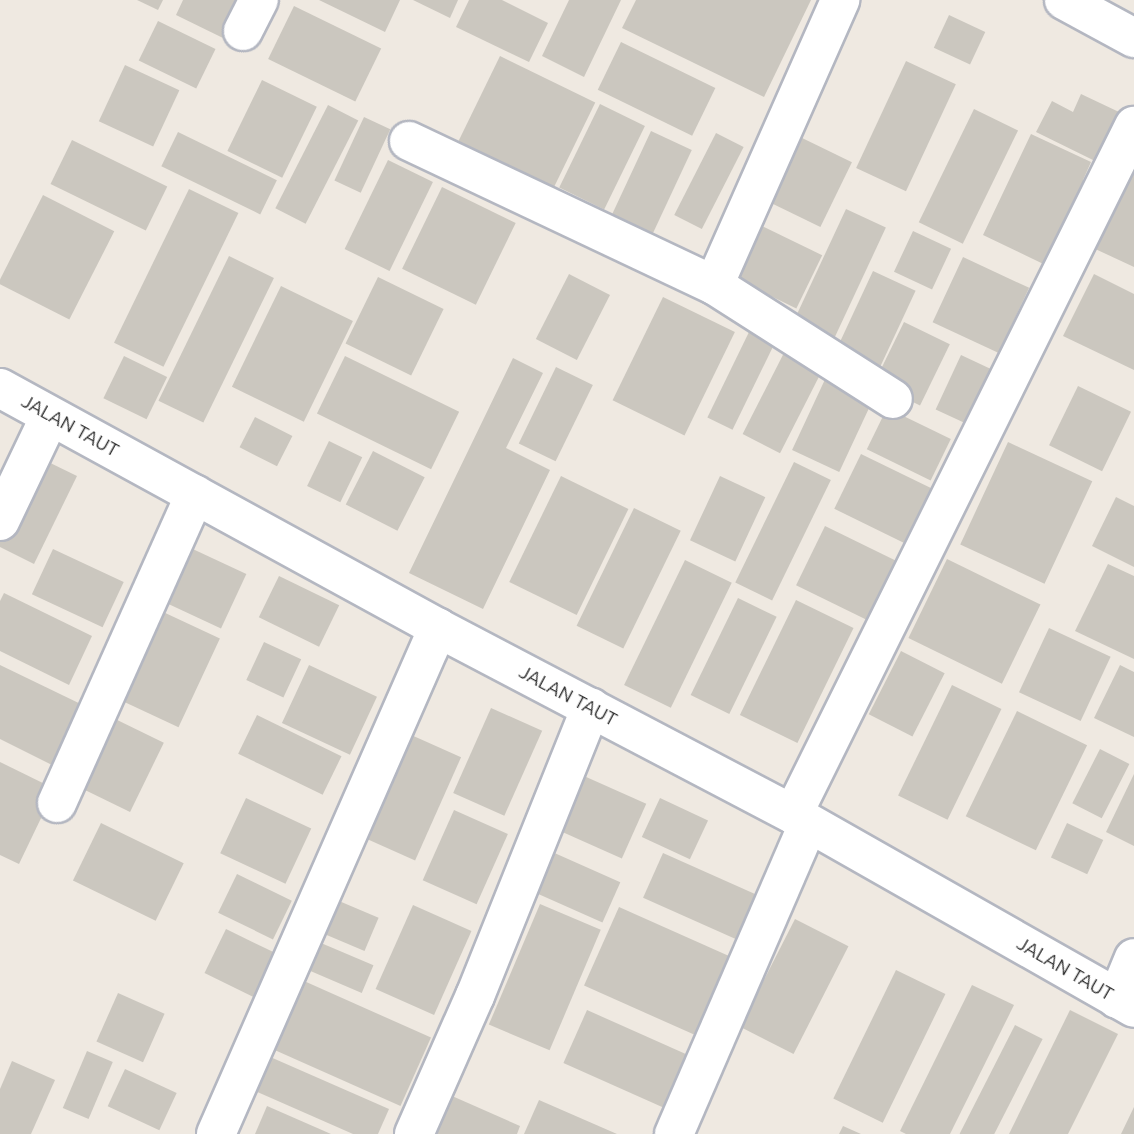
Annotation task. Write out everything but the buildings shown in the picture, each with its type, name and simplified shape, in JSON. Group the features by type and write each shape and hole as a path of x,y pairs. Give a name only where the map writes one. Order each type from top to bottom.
{"street":[{"path":"714,285 840,0"},
{"path":"1064,0 1134,38"},
{"path":"674,1134 800,819 1134,126"},
{"path":"409,141 714,285 893,398"},
{"name":"JALAN TAUT","path":"0,388 438,628 800,819 1126,1004"},
{"path":"0,522 50,416"},
{"path":"57,803 195,494"},
{"path":"216,1134 438,628"},
{"path":"414,1134 475,996 592,708"},
{"path":"1126,1004 1134,958"}]}
